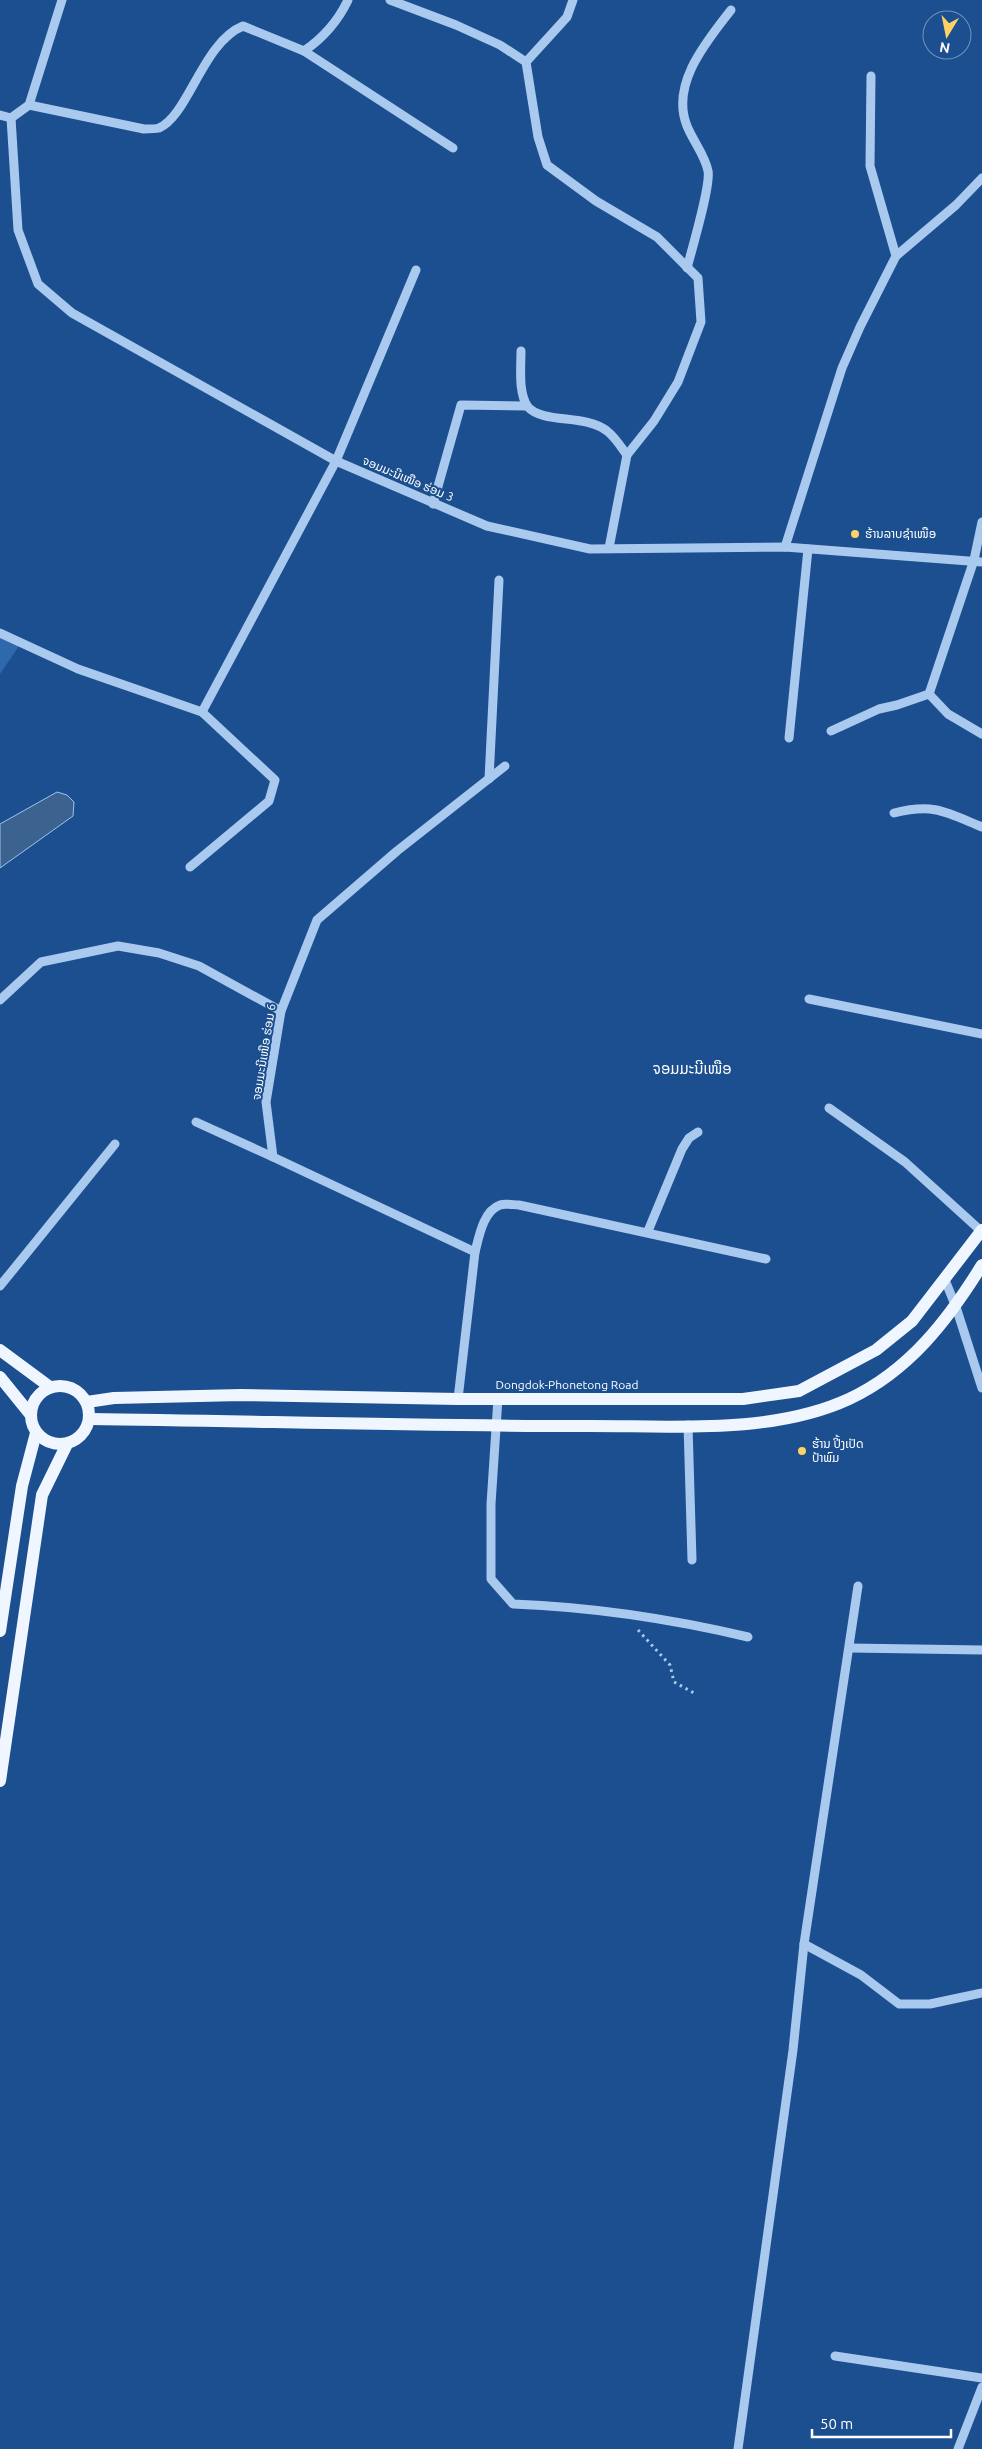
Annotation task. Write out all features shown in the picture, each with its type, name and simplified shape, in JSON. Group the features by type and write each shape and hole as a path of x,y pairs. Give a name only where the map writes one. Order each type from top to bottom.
{"main road":[{"name":"Dongdok-Phonetong Road","path":"87,1402 114,1398 241,1395 458,1399 743,1399 800,1391 876,1350 912,1321 982,1231"},
{"path":"90,1419 496,1426 688,1425 769,1422 818,1410 849,1399 907,1362 956,1307 982,1265"},
{"path":"0,1350 50,1387"},
{"path":"0,1377 30,1414"},
{"path":"50,1387 67,1387 77,1390 87,1402 90,1419 86,1430 78,1439 67,1444 55,1444 44,1440 36,1433 31,1424 32,1403 37,1395 50,1387"},
{"path":"0,1631 22,1486 36,1433"},
{"path":"0,1781 42,1495 67,1444"}],"street":[{"path":"0,115 10,118 29,105 62,0"},
{"path":"304,50 318,42 341,14 348,0"},
{"path":"390,0 456,25 500,45 526,62 538,137 548,165 596,201 657,237 698,278 701,322 678,382 654,420 627,455 609,548"},
{"path":"526,62 567,17 573,0"},
{"path":"687,268 709,172 687,125 683,112 684,95 692,66 710,37 731,10"},
{"path":"29,105 144,129 159,128 176,112 202,66 232,30 244,26 304,50 453,148"},
{"path":"871,76 870,166 896,256"},
{"name":"ຈອມມະນີເໜືອ ຮ່ອມ 3","path":"10,118 18,230 38,284 72,313 336,461 487,526 590,549 785,547 978,561"},
{"path":"785,547 842,368 860,327 896,256 956,205 982,178"},
{"path":"202,712 336,461 416,270"},
{"path":"521,351 522,390 527,406 537,414 578,419 607,430 627,455"},
{"path":"433,504 461,405 527,406"},
{"path":"929,694 978,561 982,522"},
{"path":"789,738 808,549"},
{"path":"489,779 498,580"},
{"path":"0,633 78,669 202,712 275,780 269,801 190,867"},
{"path":"831,731 879,709 929,694"},
{"path":"929,694 948,714 982,734"},
{"name":"ຈອມມະນີເໜືອ ຮ່ອມ 6","path":"273,1156 266,1102 281,1011 317,920 396,851 505,766"},
{"path":"894,813 914,808 935,808 982,827"},
{"path":"0,1000 41,962 118,946 159,953 199,966 281,1011"},
{"path":"809,998 965,1028 982,1034"},
{"path":"829,1108 905,1162 982,1231"},
{"path":"196,1122 273,1156 475,1252"},
{"path":"648,1231 682,1149 689,1138 698,1132"},
{"path":"0,1286 115,1144"},
{"path":"458,1399 475,1252 484,1221 490,1211 500,1205 519,1205 648,1231 766,1259"},
{"path":"944,1280 956,1307 982,1388"},
{"path":"498,1398 492,1504 491,1579 514,1604 627,1615 707,1627 748,1637"},
{"path":"688,1425 692,1560"},
{"path":"738,2449 793,2050 804,1944 858,1586"},
{"path":"850,1648 973,1652 982,1650"},
{"path":"804,1944 861,1975 899,2004 930,2004 982,1993"},
{"path":"835,2356 982,2378"},
{"path":"958,2449 982,2387"}],"path":[{"path":"627,1615 644,1638 670,1665 674,1682 694,1693"}],"shaded area":[{"path":"0,633 21,643 0,674"},
{"path":"57,792 67,795 74,802 73,816 0,868 0,824"}],"place":[{"name":"ຮ້ານລາບຊຳເໜືອ","path":"855,534"},
{"name":"ຮ້ານ ປີ້ງເປັດ ປ້າພົມ","path":"802,1451"}],"district":[{"name":"ຈອມມະນີເໜືອ","path":"692,1069"}]}
